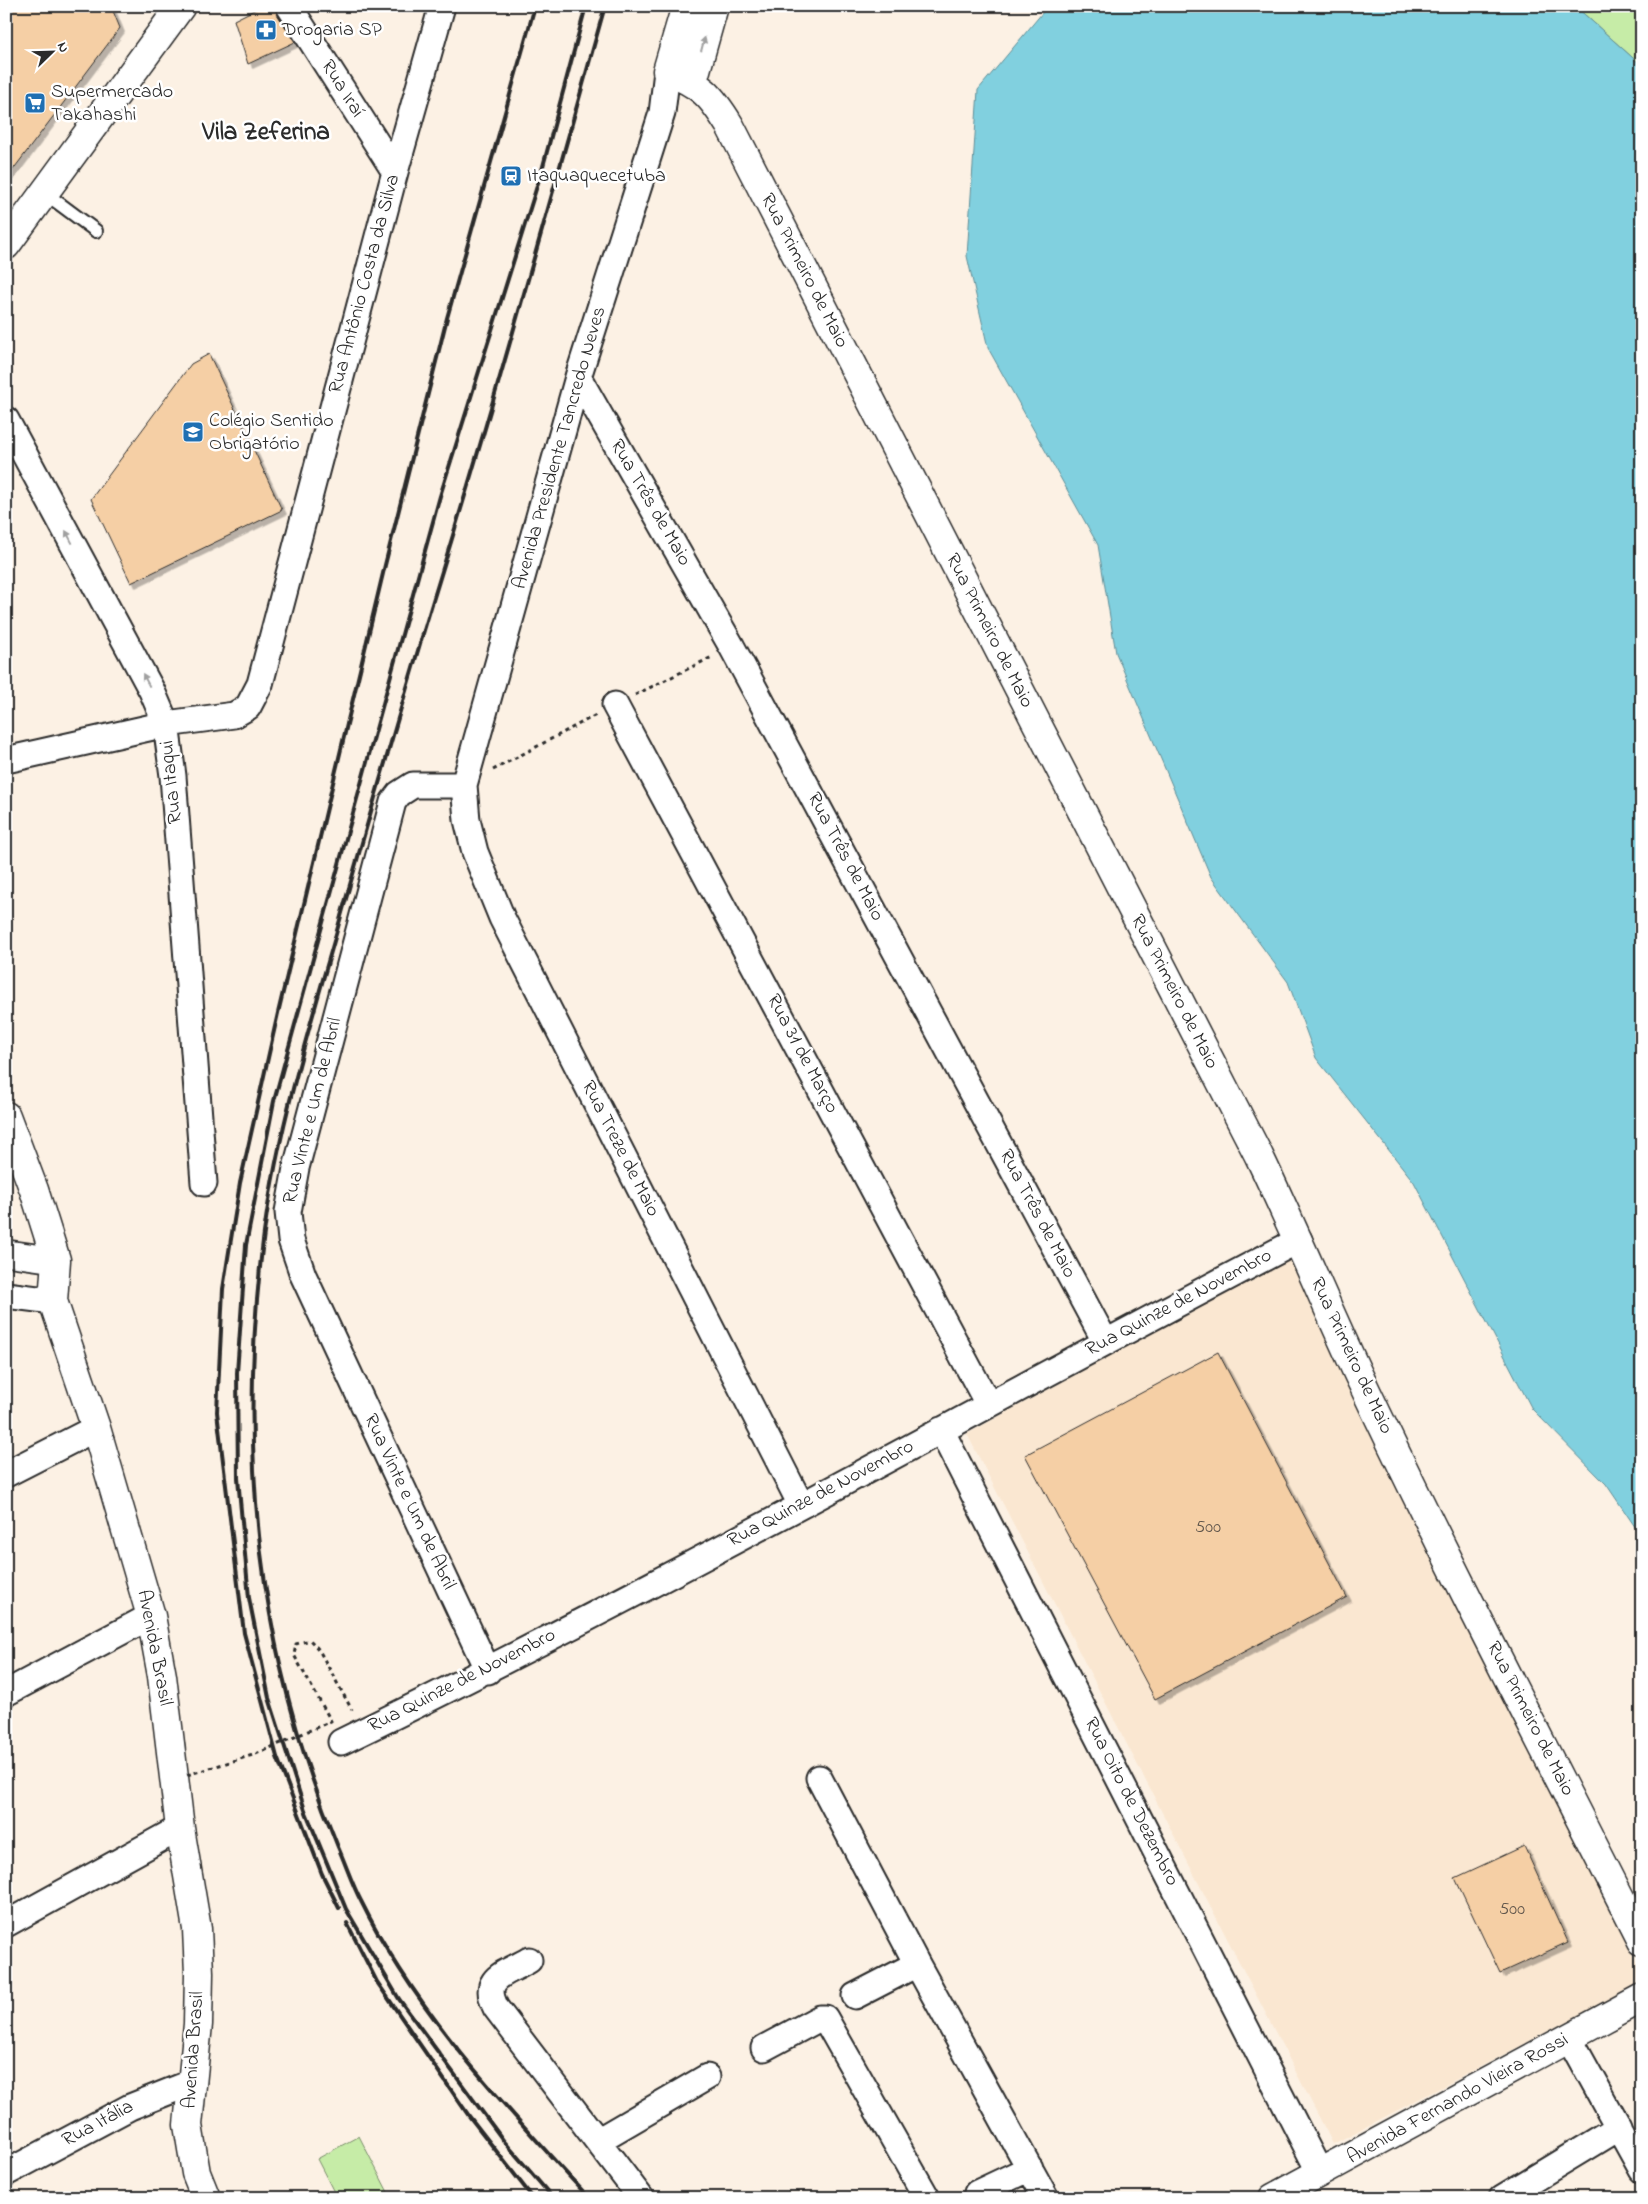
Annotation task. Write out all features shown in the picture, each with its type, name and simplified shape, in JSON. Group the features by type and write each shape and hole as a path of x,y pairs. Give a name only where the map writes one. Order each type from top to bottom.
{"main road":[{"path":"6,245 182,6"},
{"name":"Avenida Presidente Tancredo Neves","path":"668,71 686,6"},
{"name":"Avenida Presidente Tancredo Neves","path":"693,81 714,6"},
{"name":"Rua Primeiro de Maio","path":"668,71 693,81 714,101 730,126 1259,1156 1299,1240 1358,1375 1642,1942"},
{"name":"Avenida Brasil","path":"6,1116 34,1190 56,1260 53,1301 96,1428 151,1616 162,1676 180,1828 194,1911 198,1964 193,2082 188,2124 196,2173 206,2198"},
{"name":"Avenida Fernando Vieira Rossi","path":"1274,2198 1642,1998"}],"street":[{"name":"Rua Iraí","path":"289,6 395,172"},
{"name":"Rua Antônio Costa da Silva","path":"166,724 234,715 248,707 260,684 395,172 442,6"},
{"name":"Avenida Presidente Tancredo Neves","path":"464,785 578,378 662,114 668,71"},
{"name":"Avenida Presidente Tancredo Neves","path":"662,114 693,81"},
{"name":"Rua Três de Maio","path":"578,378 732,647 1105,1341"},
{"name":"Rua Itaqui","path":"6,420 152,692 166,724 173,776 204,1183"},
{"name":"Rua 31 de Março","path":"615,705 988,1404"},
{"path":"6,760 166,724"},
{"name":"Rua Vinte e Um de Abril","path":"464,785 413,785 399,794 393,802 296,1168 288,1212 291,1240 303,1275 488,1670"},
{"name":"Rua Treze de Maio","path":"464,785 466,820 475,852 502,918 801,1505"},
{"name":"Rua Quinze de Novembro","path":"341,1742 488,1670 801,1505 1105,1341 1299,1240"},
{"path":"6,1253 56,1260"},
{"path":"6,1295 53,1301"},
{"path":"6,1474 96,1428"},
{"name":"Rua Oito de Dezembro","path":"941,1430 1320,2173"},
{"path":"6,1693 151,1616"},
{"path":"819,1778 917,1964 1046,2198"},
{"path":"6,1924 180,1828"},
{"path":"529,1960 494,1980 490,1986 490,1995 496,2008 599,2140 641,2198"},
{"path":"855,1996 917,1964"},
{"path":"764,2048 820,2018 825,2018 927,2198"},
{"path":"1569,2038 1642,2170"},
{"path":"599,2140 707,2077"},
{"name":"Rua Itália","path":"6,2172 130,2107 193,2082"},
{"path":"1502,2198 1619,2127"},
{"path":"977,2193 1030,2168"}],"lane":[{"path":"45,193 96,231"}],"path":[{"path":"187,1775 256,1754 331,1721 294,1655 296,1644 310,1640 318,1650 352,1710"}],"shaded area":[{"path":"1293,1255 1642,1972 1642,1982 1333,2144 967,1434"}],"green space":[{"path":"1575,6 1642,6 1642,66"},
{"path":"359,2136 391,2198 337,2198 317,2159"}],"water":[{"path":"1048,6 1575,6 1642,66 1642,1537 1606,1484 1532,1409 1414,1182 1316,1058 1288,982 1211,877 1116,653 1098,545 988,348 967,256 978,90"}],"building":[{"name":"Supermercado Takahashi","path":"6,6 111,6 120,28 6,179"},
{"name":"Drogaria SP","path":"262,6 275,6 277,14 295,42 248,64 234,20"},
{"name":"Colégio Sentido Obrigatório","path":"209,354 282,510 131,583 91,499 191,364"},
{"path":"1218,1352 1347,1597 1155,1699 1025,1455"},
{"path":"1524,1846 1568,1942 1500,1973 1455,1878"}],"railway":[{"path":"339,1908 322,1874 277,1757 244,1633 217,1412 223,1289 240,1183 278,1013 385,565 447,318 535,6"},
{"path":"553,2198 503,2140 399,1999 346,1909 305,1810 269,1698 249,1598 238,1478 237,1373 246,1245 274,1101 440,496 542,170 586,6"},
{"path":"589,2198 494,2093 435,2020 383,1942 352,1881 311,1774 289,1701 272,1628 261,1553 254,1478 252,1403 255,1326 262,1249 267,1210 282,1132 312,1017 372,806 503,366 605,6"},
{"path":"347,1923 377,1982 469,2116 533,2198"}],"place":[{"name":"Drogaria SP","path":"266,30"},
{"name":"Supermercado Takahashi","path":"35,103"},
{"name":"Itaquaquecetuba","path":"511,176"},
{"name":"Colégio Sentido Obrigatório","path":"193,432"}],"district":[{"name":"Vila Zeferina","path":"266,133"}]}
